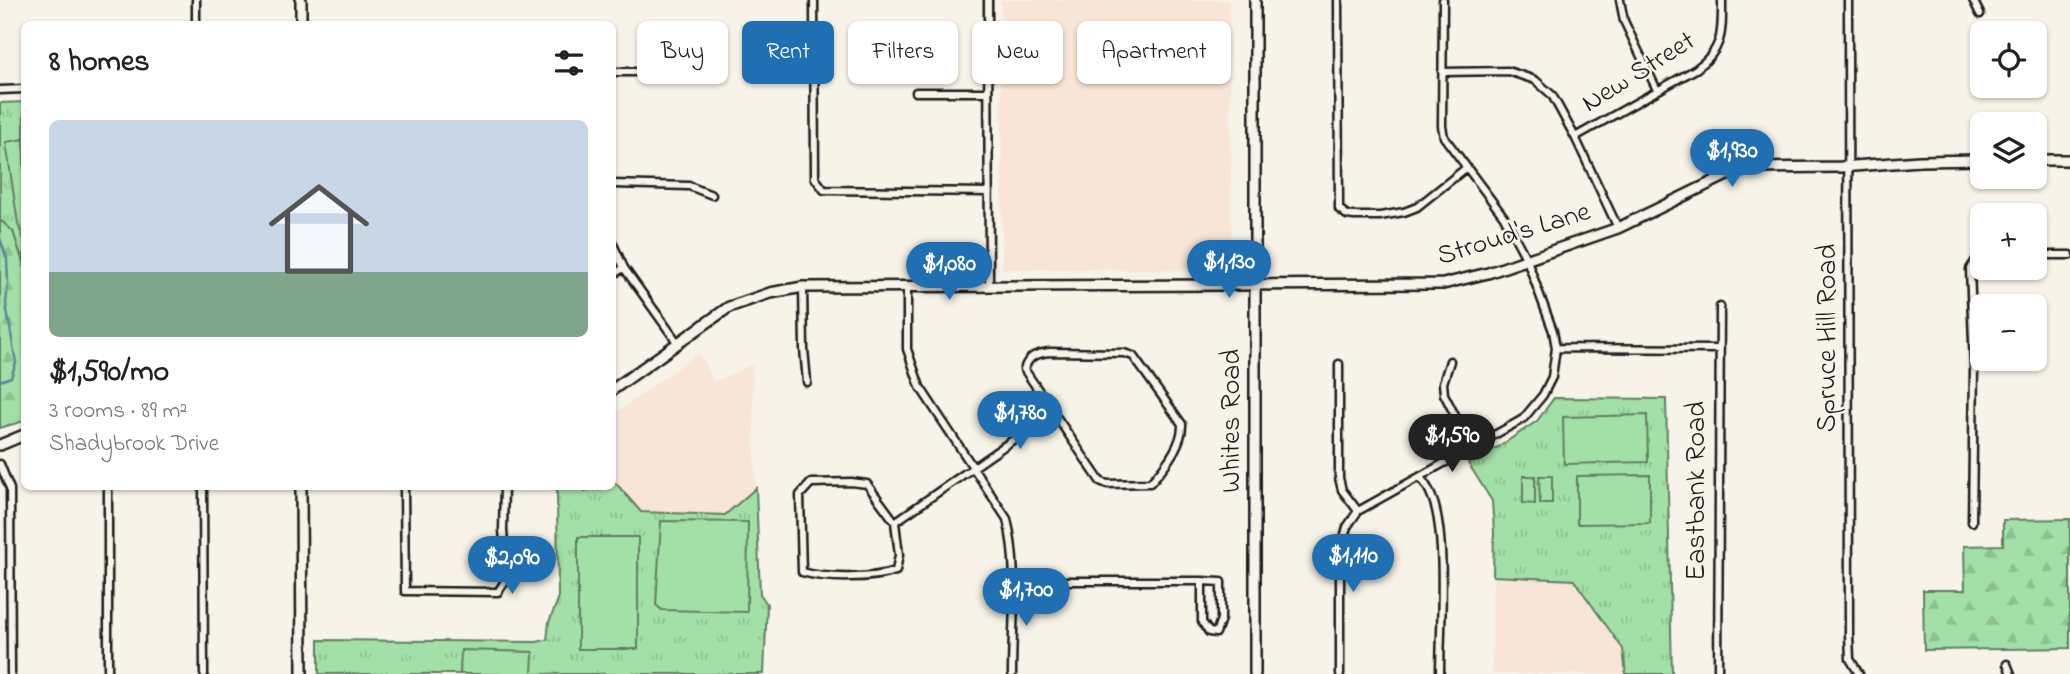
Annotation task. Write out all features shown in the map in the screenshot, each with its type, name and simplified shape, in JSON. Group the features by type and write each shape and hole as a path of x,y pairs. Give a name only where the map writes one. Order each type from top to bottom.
{"street":[{"path":"196,0 196,21"},
{"path":"301,0 301,21"},
{"path":"814,0 815,178 824,190 989,191"},
{"path":"988,0 989,287"},
{"name":"Whites Road","path":"1255,0 1255,674"},
{"path":"1338,0 1339,209 1354,216 1404,212 1417,207 1466,168"},
{"path":"1339,674 1340,552 1347,527 1358,511 1523,419 1543,395 1552,377 1556,348 1553,331 1527,260 1504,217 1444,137 1443,0"},
{"path":"1620,0 1624,21 1657,90"},
{"name":"New Street","path":"1575,137 1712,58 1720,40 1722,0"},
{"name":"Spruce Hill Road","path":"1849,0 1849,634 1850,659 1858,674"},
{"path":"1973,0 1980,14"},
{"path":"1443,72 1508,71 1535,80 1552,95 1618,228"},
{"path":"616,72 637,72"},
{"path":"0,90 21,89"},
{"path":"916,92 988,92"},
{"name":"Stroud's Lane","path":"616,387 729,307 770,293 803,288 907,286 1443,284 1488,273 1618,228 1729,174 1756,169 1970,160"},
{"path":"2047,160 2070,160"},
{"path":"616,184 689,186 712,195"},
{"path":"616,251 624,268 677,342"},
{"path":"2047,255 2070,255"},
{"path":"616,273 624,268"},
{"path":"1970,280 1974,366 1972,522"},
{"path":"907,286 907,349 920,387 1007,519 1012,581 1012,674"},
{"path":"803,288 807,382"},
{"name":"Eastbank Road","path":"1718,674 1720,307"},
{"path":"1556,348 1718,349"},
{"path":"1049,352 1125,353 1133,356 1182,424 1181,439 1150,483 1107,484 1100,481 1053,412 1024,369 1028,358 1049,352"},
{"path":"1450,361 1443,383 1444,394 1471,447"},
{"path":"1339,364 1339,478 1342,490 1358,511"},
{"path":"895,522 1053,412"},
{"path":"0,445 21,437"},
{"path":"0,464 10,489 11,674"},
{"path":"1420,477 1432,495 1439,524 1440,674"},
{"path":"811,484 867,484 895,522 899,555 896,570 882,575 814,575 802,572 800,495 811,484"},
{"path":"108,490 108,674"},
{"path":"203,490 204,674"},
{"path":"301,490 302,674"},
{"path":"404,490 405,591 498,592 507,578 503,530 504,490"},
{"path":"1012,581 1202,581 1221,582 1221,619 1216,632 1209,632 1202,622 1202,581"},
{"path":"2007,664 2011,674"}],"shaded area":[{"path":"1001,0 1229,0 1229,21 1077,21 1077,84 1230,84 1232,270 1002,269 1001,84 1063,84 1063,21 1001,21"},
{"path":"699,352 714,382 752,365 756,488 726,516 641,513 616,484 616,413"},
{"path":"1493,576 1574,580 1623,649 1626,674 1492,674"}],"green space":[{"path":"21,102 21,256 13,231 0,220 0,103"},
{"path":"21,140 21,232 18,224 6,142"},
{"path":"0,220 13,231 21,256 21,422 0,428"},
{"path":"1554,398 1666,399 1672,674 1626,674 1623,649 1574,580 1493,576 1492,501 1468,463 1500,446 1537,421"},
{"path":"1647,415 1648,462 1564,464 1563,417"},
{"path":"1650,475 1650,523 1577,524 1577,476"},
{"path":"1523,476 1535,476 1535,504 1523,503"},
{"path":"1539,476 1552,476 1552,503 1540,503"},
{"path":"616,483 641,512 725,515 756,488 760,594 767,604 764,674 319,674 319,640 547,640 549,622 558,600 557,490 616,490"},
{"path":"2070,519 2070,648 1924,650 1923,590 1965,590 1964,546 2003,545 2003,520"},
{"path":"661,521 748,522 747,612 662,610 656,605"},
{"path":"578,537 638,537 638,649 578,649"},
{"path":"461,650 533,652 532,674 460,674"}],"waterway":[{"path":"0,238 7,259 6,304 16,363 11,377 0,381"}]}
